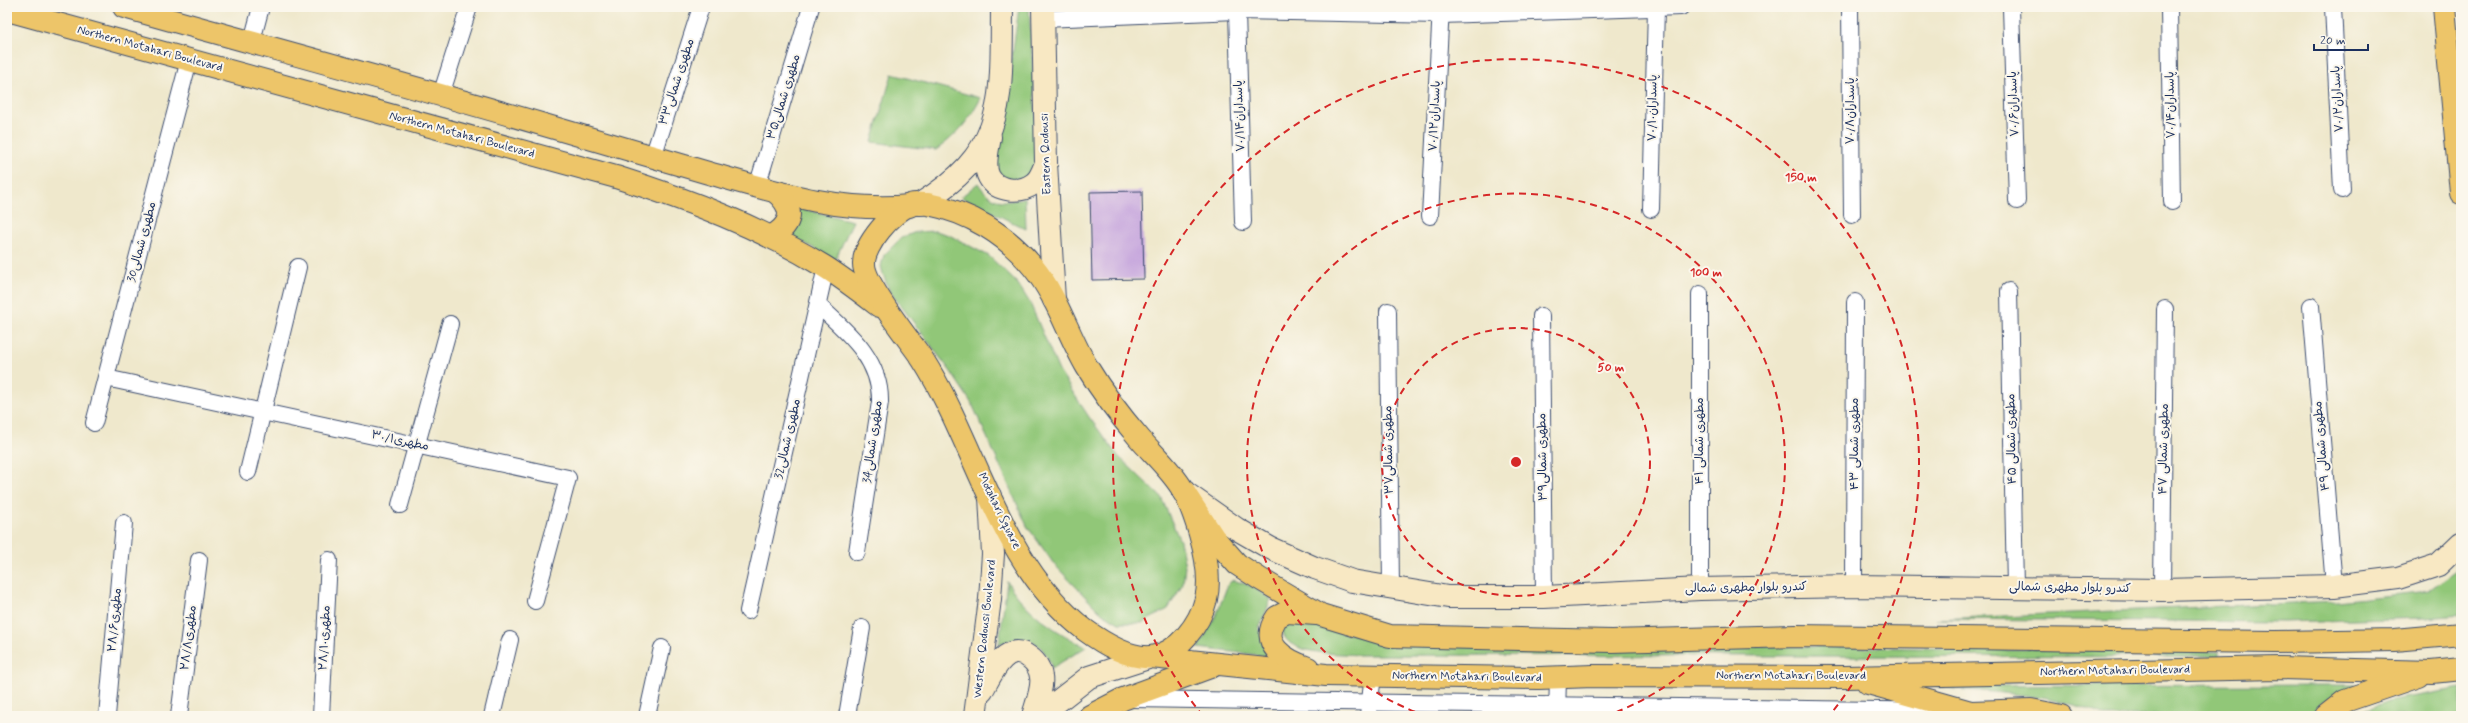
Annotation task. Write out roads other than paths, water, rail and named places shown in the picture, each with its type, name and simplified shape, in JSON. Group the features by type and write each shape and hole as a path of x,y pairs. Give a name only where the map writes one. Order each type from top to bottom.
{"main road":[{"path":"126,7 252,41 766,189 858,208 878,209 914,205 945,188 969,165 990,136"},
{"path":"1002,7 999,100 990,136 986,164 989,177 995,184 1012,190 1024,189 1034,184 1046,163"},
{"path":"2444,7 2461,193"},
{"name":"Northern Motahari Boulevard","path":"7,10 616,176 676,196 771,237 826,267 894,316"},
{"name":"Eastern Qodousi","path":"1043,13 1046,163 1054,300"},
{"path":"766,189 787,202 789,216 783,230 771,237"},
{"name":"Motahari Square","path":"914,205 941,206 966,214 992,230 1033,267 1054,300 1064,324 1088,368 1129,426 1183,491 1200,532 1207,562 1207,598 1200,615 1185,637 1170,650 1151,657 1129,654 1106,644 1083,628 1058,604 1040,582 1012,540 947,401 894,316 870,286 863,265 867,248 881,229 914,205"},
{"path":"1183,491 1214,538 1237,564 1322,615"},
{"name":"کندرو بلوار مطهری شمالی","path":"1183,491 1237,529 1270,548 1352,581 1448,597 1544,597 1700,589 1854,586 2162,590 2334,586 2398,578 2438,565 2461,543"},
{"name":"Western Qodousi Boulevard","path":"976,708 990,599 993,554 990,494"},
{"path":"1326,675 1290,662 1277,651 1272,645 1271,635 1274,622 1277,617 1287,612 1322,615 1390,636 1612,641 1796,636 2275,642 2394,640 2461,634"},
{"path":"976,708 1004,656 1014,652 1026,654 1036,662 1042,678 1033,716"},
{"path":"1039,716 1089,677 1151,657"},
{"name":"Northern Motahari Boulevard","path":"1151,657 1326,675 1373,676 1845,677 2279,668 2432,672"},
{"path":"1090,716 1123,699 1219,664"},
{"path":"2326,716 2345,701 2432,672 2461,669"},
{"path":"1845,677 1971,712 2031,710 2061,716"}],"street":[{"path":"252,41 261,7"},
{"path":"441,95 469,7"},
{"name":"مطهرى شمالى۳۳","path":"653,157 701,7"},
{"name":"مطهرى شمالى۳۵","path":"766,189 811,7"},
{"path":"1043,13 1237,11 1280,9 1441,11 1681,7"},
{"name":"پاسداران۷۰/۸","path":"1850,7 1852,215"},
{"name":"پاسداران۷۰/۶","path":"2011,7 2017,201"},
{"name":"پاسداران۷۰/۴","path":"2169,7 2172,202"},
{"name":"پاسداران۷۰/۲","path":"2333,7 2342,190"},
{"name":"پاسداران۷۰/۱۰","path":"1651,209 1656,8"},
{"name":"پاسداران۷۰/۱۴","path":"1237,11 1243,222"},
{"name":"پاسداران۷۰/۱۲","path":"1430,216 1441,11"},
{"name":"مطهرى شمالى30","path":"94,423 190,60"},
{"path":"248,472 298,267"},
{"name":"32مطهرى شمالى","path":"748,611 819,306 826,267"},
{"name":"مطهرى شمالى ۴۵","path":"2009,291 2015,587"},
{"name":"۴۱ مطهرى شمالى","path":"1700,294 1700,589"},
{"name":"مطهرى شمالى ۴۳","path":"1854,586 1855,302"},
{"name":"34مطهرى شمالى","path":"819,306 854,338 872,365 878,381 880,402 856,552"},
{"name":"مطهرى شمالى ۴۹","path":"2311,306 2334,586"},
{"name":"مطهرى شمالى ۴۷","path":"2162,590 2165,309"},
{"name":"مطهرى شمالى۳۷","path":"1388,311 1391,588"},
{"name":"مطهرى شمالى۳۹","path":"1542,316 1544,597"},
{"path":"400,505 450,324"},
{"name":"مطهری۳۰/۱","path":"106,378 568,478 535,601"},
{"name":"مطهری۲۸/۶","path":"107,716 124,523"},
{"name":"مطهری۲۸/۸","path":"179,716 199,560"},
{"name":"مطهری۲۸/۱۰","path":"321,716 329,560"},
{"path":"847,716 862,628"},
{"path":"492,716 510,640"},
{"path":"647,716 662,648"},
{"path":"1369,710 1373,676"},
{"path":"1557,710 1558,677"},
{"path":"1123,699 1369,710 1971,712"}]}
